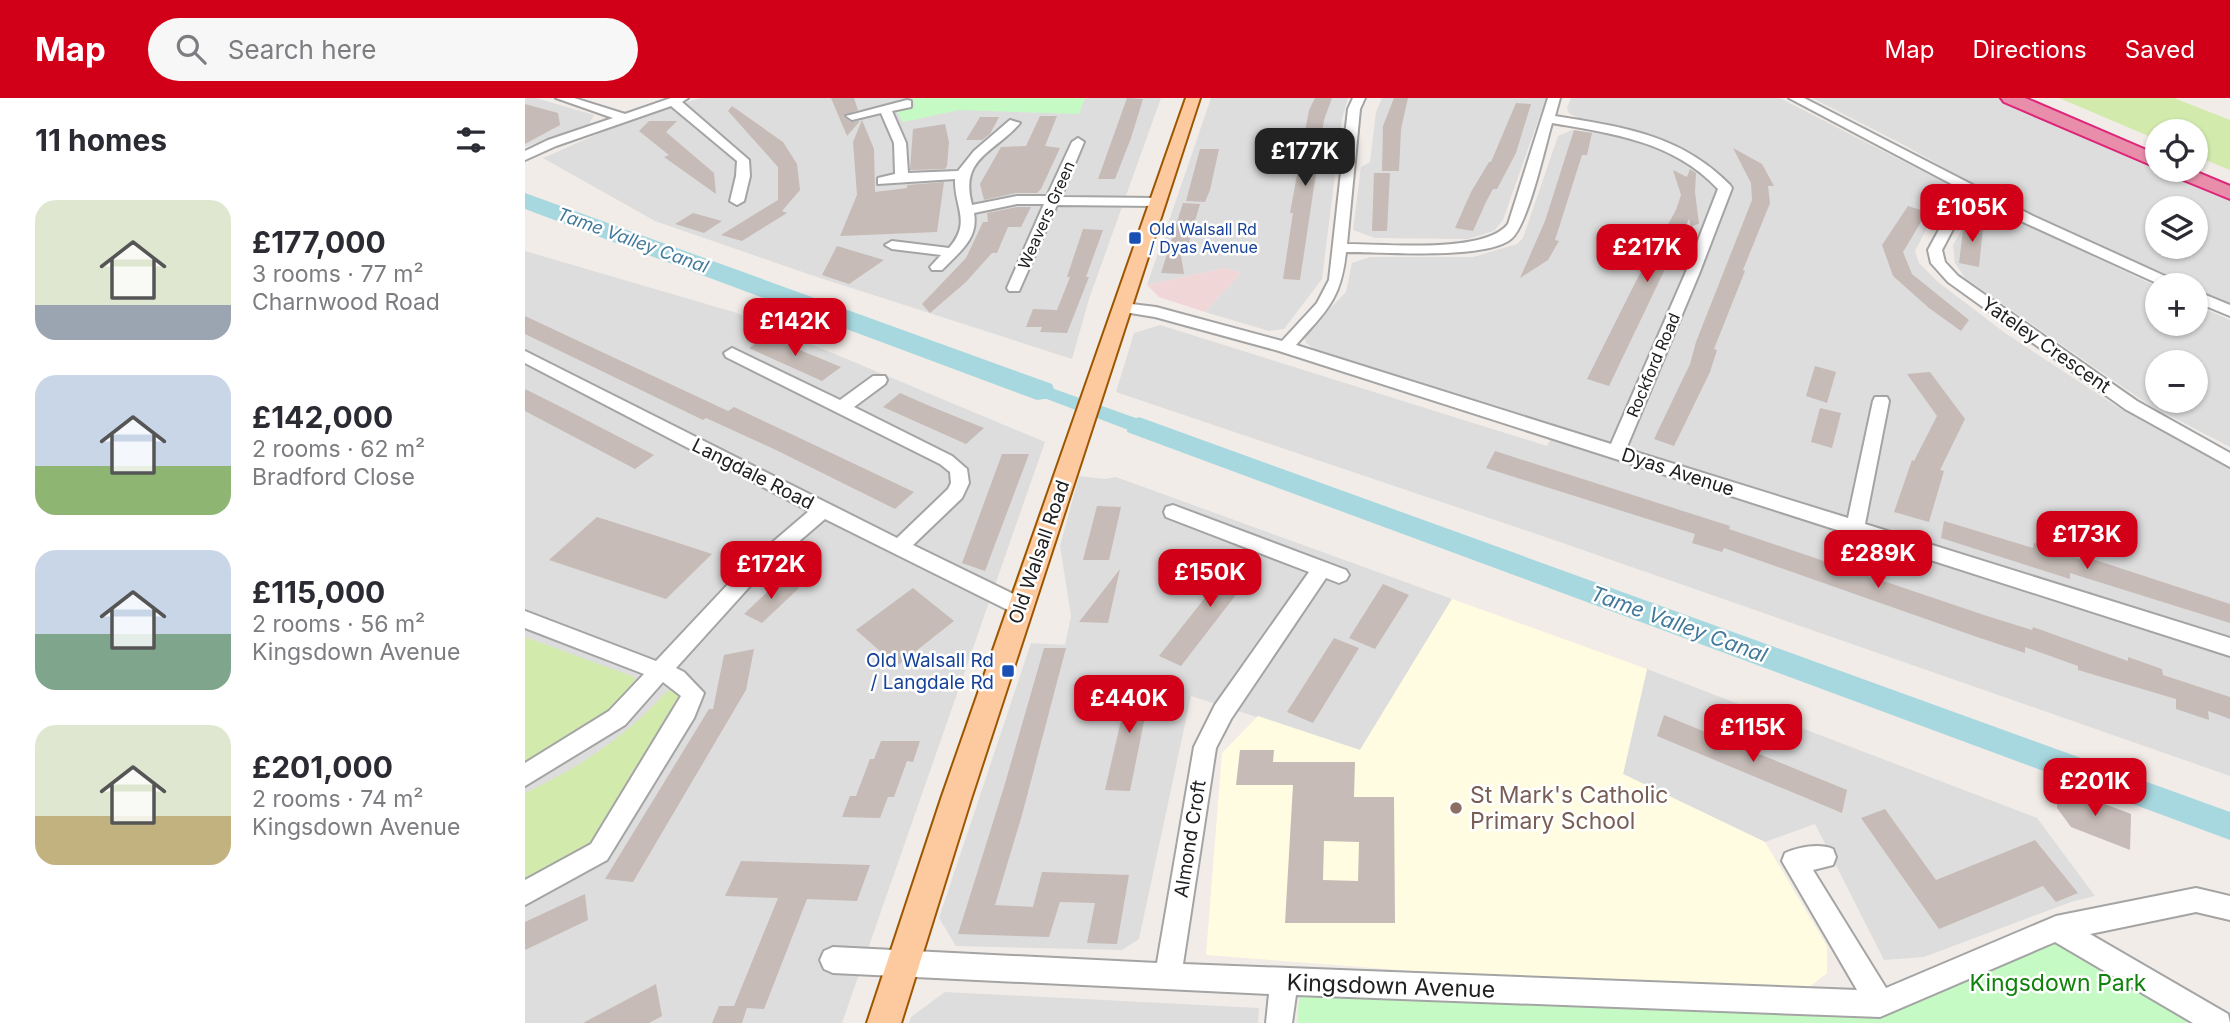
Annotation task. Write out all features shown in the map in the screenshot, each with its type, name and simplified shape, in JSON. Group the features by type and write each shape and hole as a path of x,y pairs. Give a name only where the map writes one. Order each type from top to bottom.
{"highway":[{"path":"2010,98 2145,156"},
{"path":"2036,98 2145,145"},
{"path":"2208,173 2230,182"},
{"path":"2204,182 2230,193"}],"main road":[{"name":"Old Walsall Road","path":"884,1023 1193,98"}],"street":[{"path":"562,98 623,117"},
{"path":"1285,347 1323,305 1336,280 1354,109 1359,98"},
{"path":"1341,248 1466,248 1506,236 1515,224 1554,98"},
{"path":"1795,98 2028,219 2147,273"},
{"path":"525,156 623,117 677,99 743,160 743,176 737,201"},
{"path":"852,116 907,104"},
{"path":"885,109 900,143 902,177"},
{"name":"Rockford Road","path":"1547,118 1670,145 1695,158 1714,174 1725,188 1692,274 1616,452"},
{"path":"937,267 965,235 969,218 962,190 963,175 970,162 1014,123"},
{"path":"1003,135 1021,137"},
{"name":"Weavers Green","path":"1014,288 1079,142"},
{"path":"883,181 902,177 963,175"},
{"name":"Yateley Crescent","path":"1968,188 1935,250 1938,263 1953,279 2131,405 2230,461"},
{"path":"967,210 1017,200 1158,202"},
{"path":"893,245 950,252"},
{"path":"2208,302 2230,312"},
{"name":"Dyas Avenue","path":"1122,308 1156,312 1285,347 2230,648"},
{"name":"Langdale Road","path":"525,356 823,510 1021,607"},
{"path":"734,360 841,408 946,460 958,470 960,483 955,493 899,547"},
{"path":"841,408 879,380"},
{"path":"1854,529 1881,401"},
{"path":"525,775 617,718 754,569 823,510"},
{"name":"Almond Croft","path":"1168,975 1205,747 1223,712 1330,572 1173,512"},
{"path":"525,619 677,678 693,693 679,723 599,852 525,893"},
{"path":"1824,856 1794,861 1880,1004"},
{"name":"Kingsdown Avenue","path":"833,960 1283,982 1880,1004 2056,929 2196,900 2230,908"},
{"path":"2056,929 2219,1023"},
{"path":"1279,1023 1283,982"}],"shaded area":[{"path":"525,98 536,98 594,115 589,124 525,147"},
{"path":"700,98 1161,98 1089,299 1072,359 811,275 655,221 543,158 618,125"},
{"path":"1211,98 1348,98 1342,119 1322,279 1284,329 1269,331 1205,312 1241,273 1225,268 1147,285"},
{"path":"1382,98 1546,98 1503,220 1494,231 1468,239 1375,238 1353,230 1361,167 1370,162 1376,112"},
{"path":"1571,98 1780,98 1945,183 1947,190 1915,251 1919,263 1938,282 2005,333 2119,408 2230,469 2230,776 1557,541 1116,392 1134,333 1160,325 1547,446 1557,427 1317,351 1306,343 1304,335 1346,292 1352,263 1370,257 1473,257 1517,244 1523,238 1558,136 1572,130 1598,133 1600,122 1579,119 1569,113 1567,108"},
{"path":"1812,98 2001,98 2145,162 2145,182 2190,182 2230,200 2230,305 2208,295 2208,273 2158,273 2023,213 1904,145"},
{"path":"1974,208 1995,210 2145,281 2145,336 2208,336 2208,310 2230,320 2230,447 2164,413 2208,413 2208,350 2145,350 2145,402 1965,278 1955,263 1953,245"},
{"path":"525,251 737,313 1045,442 842,1023 525,1023"},
{"path":"1225,268 1241,273 1205,312 1159,297 1147,285"},
{"path":"1079,476 1105,479 1116,477 1452,599 1360,750 1191,696 1139,939 1122,950 956,946 939,918 1031,643 1065,645 1071,616 1060,546"},
{"name":"St Mark's Catholic Primary School","path":"1452,599 1647,669 1623,774 1765,842 1827,946 1827,973 1807,989 1569,983 1206,955 1222,753 1258,716 1360,750"},
{"path":"1647,669 2037,818 2095,896 2071,902 1924,957 1884,960 1815,824 1765,842 1623,774"},
{"path":"945,992 1259,1008 1258,1023 909,1023 911,1017"}],"green space":[{"path":"1085,98 1079,114 959,110 903,122 896,110 915,106 912,99"},
{"path":"2059,98 2174,98 2230,120 2230,170 2208,161 2208,119 2145,119 2145,134"},
{"path":"525,637 634,677 638,684 618,708 525,767"},
{"path":"677,690 683,695 598,835 572,858 525,880 525,793 601,750 636,722 667,691"},
{"name":"Kingsdown Park","path":"2061,939 2190,1019 2185,1023 1297,1023 1300,989 1885,1015"}],"water":[{"name":"Tame Valley Canal","path":"525,193 1052,384 1057,397 1037,400 525,209"},
{"name":"Tame Valley Canal","path":"1139,417 2230,812 2230,840 1127,432 1128,423"}],"building":[{"path":"831,98 854,98 858,110 843,117 851,122 860,121 847,136"},
{"path":"1127,98 1143,99 1131,138 1115,179 1098,179"},
{"path":"1315,98 1332,98 1324,120 1300,280 1283,279 1293,213 1290,213 1309,110"},
{"path":"1394,98 1408,98 1401,129 1399,171 1382,171 1383,126"},
{"path":"1516,103 1531,104 1516,153 1497,189 1493,189 1473,231 1455,228 1471,192 1491,162"},
{"path":"525,104 558,113 560,125 525,144"},
{"path":"732,106 783,142 797,164 800,190 782,211 787,213 742,241 721,235 778,200 778,167 728,111"},
{"path":"1040,116 1057,116 1045,146 1060,148 1041,189 1037,193 1016,193 984,200 980,184 1001,147 1026,146"},
{"path":"980,117 999,117 990,134 982,140 966,140"},
{"path":"862,120 874,149 875,192 907,188 907,185 944,182 937,232 840,236 857,195 853,142"},
{"path":"649,121 677,121 666,132 714,173 716,194 664,157 669,155 639,131"},
{"path":"945,124 949,142 945,169 910,170 913,129"},
{"path":"1574,130 1592,133 1587,155 1582,155 1555,240 1559,241 1548,260 1520,278 1545,221"},
{"path":"1733,148 1762,164 1774,186 1768,186 1770,203 1714,349 1717,350 1710,372 1674,446 1654,439 1690,364 1696,342 1752,200 1751,183"},
{"path":"1200,149 1219,149 1210,190 1205,202 1186,201"},
{"path":"1690,169 1696,173 1695,192 1699,224 1691,226 1689,219 1609,386 1587,379 1635,283 1676,210 1681,195 1673,170 1687,177"},
{"path":"1374,173 1390,173 1387,231 1372,231"},
{"path":"1183,203 1200,204 1187,249 1180,249 1184,274 1161,273"},
{"path":"1908,206 1927,212 1903,252 1912,274 1969,320 1961,331 1929,308 1893,276 1882,245"},
{"path":"1031,207 1021,227 1008,227 997,253 992,253 966,282 930,313 922,304 966,258 983,222 988,222 987,213"},
{"path":"693,213 722,221 704,233 675,224"},
{"path":"1984,218 1979,267 1959,263 1963,230"},
{"path":"1083,229 1103,230 1086,277 1089,277 1067,333 1040,332 1042,327 1026,327 1033,309 1057,310 1070,277 1067,277"},
{"path":"837,246 884,260 849,284 822,275"},
{"path":"525,316 728,411 734,407 914,492 895,509 776,450 706,418 703,420 525,334"},
{"path":"767,336 841,367 822,381 749,348"},
{"path":"1815,366 1836,372 1827,403 1806,396"},
{"path":"1930,372 1965,419 1940,470 1944,471 1929,522 1894,512 1912,460 1914,461 1937,416 1907,374"},
{"path":"525,389 654,455 635,469 525,411"},
{"path":"900,393 984,428 966,444 883,407"},
{"path":"1820,408 1841,413 1832,448 1811,442"},
{"path":"1495,451 1730,526 1729,529 1987,616 2032,630 2033,627 2128,661 2128,657 2162,669 2163,675 2230,697 2230,719 2208,711 2209,720 2176,709 2176,699 2078,670 2078,666 2025,647 2025,653 1977,637 1724,548 1722,552 1692,543 1695,534 1486,468"},
{"path":"1002,454 1029,454 985,571 962,563"},
{"path":"1097,506 1121,507 1109,560 1083,560"},
{"path":"597,517 712,554 666,599 549,560"},
{"path":"1944,521 2033,548 2034,543 2080,559 2080,555 2230,604 2230,623 2070,573 2070,579 1941,538"},
{"path":"1241,552 1262,561 1181,666 1159,656"},
{"path":"1120,569 1108,623 1079,622"},
{"path":"781,579 799,588 762,623 744,614"},
{"path":"1383,584 1409,595 1375,649 1349,638"},
{"path":"913,588 954,621 897,666 856,630"},
{"path":"1334,638 1359,648 1313,723 1287,712"},
{"path":"1044,648 1066,648 995,905 1033,907 1042,872 1129,875 1117,944 1087,943 1095,903 1060,902 1049,937 958,934"},
{"path":"754,649 746,690 633,882 605,879 709,709 713,709 724,655"},
{"path":"1131,677 1153,677 1130,791 1105,790"},
{"path":"1664,715 1847,790 1842,813 1657,736"},
{"path":"881,741 920,741 913,762 907,761 894,797 888,797 880,818 842,817 850,796 856,796 870,759 874,759"},
{"path":"1240,750 1274,750 1273,762 1355,762 1354,797 1394,797 1395,923 1285,923 1293,785 1236,785","holes":["1324,841 1359,842 1358,881 1323,880"]},
{"path":"2057,786 2131,814 2130,850 2071,827 2057,808"},
{"path":"1885,809 1936,880 2035,840 2078,893 2056,902 2043,886 1939,929 1861,818"},
{"path":"741,861 870,865 857,901 807,899 764,1009 747,1008 742,1023 712,1023 719,1006 734,1006 778,898 725,896"},
{"path":"585,894 588,920 525,950 525,922"},
{"path":"656,984 662,1016 649,1023 583,1023"}],"waterway":[{"path":"1029,386 1154,432"}],"place":[{"name":"Old Walsall Rd / Dyas Avenue","path":"1135,238"},
{"name":"Old Walsall Rd / Langdale Rd","path":"1008,671"},
{"name":"St Mark's Catholic Primary School","path":"1456,808"}]}
